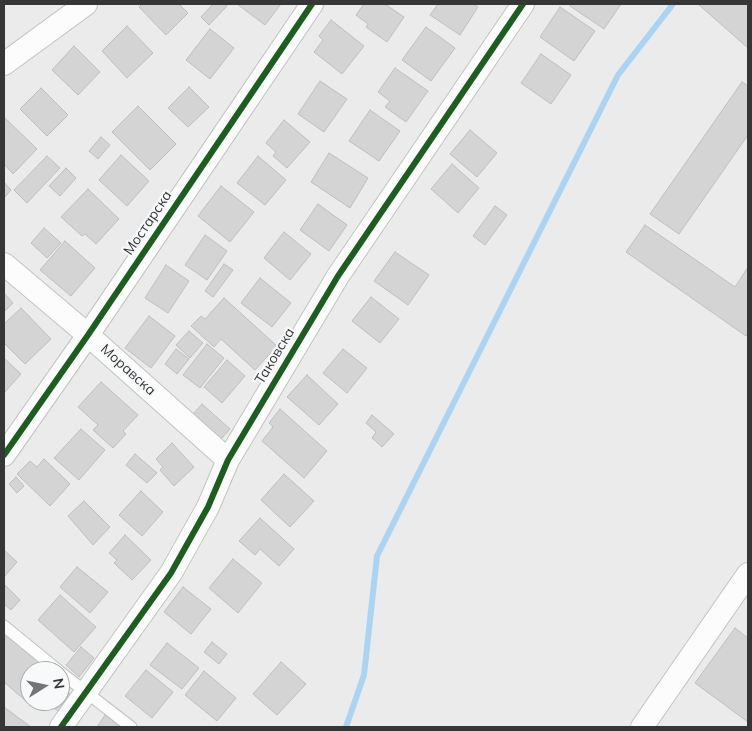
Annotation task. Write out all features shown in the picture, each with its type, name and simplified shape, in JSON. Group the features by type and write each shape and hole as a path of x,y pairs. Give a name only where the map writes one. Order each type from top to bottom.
{"street":[{"path":"4,64 86,4"},
{"name":"Мостарска","path":"4,454 88,335 312,4"},
{"name":"Таковска","path":"61,727 84,692 171,573 208,507 228,460 338,276 523,4"},
{"name":"Моравска","path":"4,264 88,335 228,460"},
{"path":"642,727 748,574"}],"lane":[{"path":"4,626 46,661"},
{"path":"70,681 131,727"}],"building":[{"path":"142,4 179,4 188,13 166,35 139,7"},
{"path":"213,4 225,4 227,6 209,25 201,17"},
{"path":"237,4 281,4 265,25"},
{"path":"364,4 385,4 404,17 387,42 366,27 368,24 356,15"},
{"path":"438,4 473,4 478,7 460,35 430,15"},
{"path":"571,4 621,4 604,29 570,6"},
{"path":"698,4 748,4 748,48"},
{"path":"560,7 595,31 574,61 540,37"},
{"path":"331,20 364,46 342,74 314,52 323,40 319,36"},
{"path":"127,26 153,53 127,78 102,51"},
{"path":"426,27 455,48 431,81 402,60"},
{"path":"210,29 234,48 210,79 186,60"},
{"path":"74,46 100,72 78,95 52,70"},
{"path":"541,54 571,75 551,104 521,83"},
{"path":"395,68 428,91 406,122 385,107 390,101 378,92"},
{"path":"320,81 347,99 324,132 298,114"},
{"path":"742,82 748,86 748,135 679,234 650,214"},
{"path":"189,87 209,107 188,127 168,108"},
{"path":"41,88 68,115 47,136 20,109"},
{"path":"138,106 176,144 150,170 112,132"},
{"path":"370,110 400,131 379,161 349,141"},
{"path":"4,117 37,149 13,174 4,164"},
{"path":"284,120 310,142 287,168 273,156 276,152 266,143"},
{"path":"470,130 497,153 477,177 450,154"},
{"path":"101,137 110,145 98,159 89,151"},
{"path":"329,153 368,178 350,208 311,182"},
{"path":"121,155 149,181 127,206 99,180"},
{"path":"47,156 60,168 27,203 14,190"},
{"path":"258,156 286,180 265,205 237,183"},
{"path":"452,164 479,188 458,213 431,189"},
{"path":"66,168 76,178 60,196 49,186"},
{"path":"4,182 11,190 4,198"},
{"path":"221,186 254,212 230,242 198,216"},
{"path":"88,189 119,219 96,244 85,234 82,236 61,217"},
{"path":"318,204 347,225 329,251 300,230"},
{"path":"495,206 507,215 485,245 473,236"},
{"path":"645,225 735,287 748,267 748,333 746,336 626,252"},
{"path":"44,228 61,243 47,258 31,243"},
{"path":"284,232 311,254 290,280 264,258"},
{"path":"205,235 227,251 207,280 185,265"},
{"path":"65,241 95,268 71,296 40,270"},
{"path":"395,252 429,275 408,305 374,281"},
{"path":"224,264 233,270 213,297 205,291"},
{"path":"166,265 189,281 168,313 145,298"},
{"path":"260,278 291,303 272,327 241,303"},
{"path":"4,293 13,303 4,312"},
{"path":"371,297 399,319 380,343 352,321"},
{"path":"224,298 277,346 255,370 221,339 214,347 191,326 201,316 205,319"},
{"path":"21,308 51,339 25,364 4,343 4,324"},
{"path":"149,316 175,336 151,368 125,348"},
{"path":"189,331 203,343 190,358 176,345"},
{"path":"207,344 224,358 200,388 183,375"},
{"path":"176,349 189,359 177,374 165,364"},
{"path":"343,349 367,368 347,393 323,373"},
{"path":"4,358 21,374 4,393"},
{"path":"227,360 245,376 222,403 204,387"},
{"path":"307,375 338,404 319,425 287,397"},
{"path":"101,382 138,415 123,431 126,434 113,448 93,430 98,425 78,407"},
{"path":"202,404 230,429 221,439 193,414"},
{"path":"280,409 327,451 304,478 262,441 273,427 269,423"},
{"path":"372,415 394,434 382,447 372,438 376,432 366,423"},
{"path":"81,429 105,450 79,480 54,458"},
{"path":"172,443 194,467 174,486 160,470 163,467 156,459"},
{"path":"135,454 157,473 147,483 126,465"},
{"path":"44,459 70,484 50,506 17,474 30,461 37,467"},
{"path":"284,474 314,501 290,527 261,500"},
{"path":"16,477 24,486 17,493 9,484"},
{"path":"141,491 163,512 142,536 119,515"},
{"path":"84,501 110,527 93,545 68,516"},
{"path":"260,518 294,549 279,566 260,549 255,555 239,541"},
{"path":"125,535 151,560 132,580 114,563 117,560 109,553"},
{"path":"4,550 17,562 4,577"},
{"path":"233,559 262,583 238,613 209,588"},
{"path":"77,567 108,592 90,613 60,587"},
{"path":"4,584 20,600 11,610 4,604"},
{"path":"183,587 211,609 191,634 164,612"},
{"path":"60,595 96,627 74,652 38,620"},
{"path":"735,628 748,638 748,722 695,683"},
{"path":"8,634 41,661 20,661 20,696 4,682 4,639"},
{"path":"212,642 227,654 219,664 204,652"},
{"path":"167,643 199,668 182,689 150,665"},
{"path":"81,647 94,658 79,677 70,669 69,661"},
{"path":"281,662 306,684 277,715 253,694"},
{"path":"146,670 173,692 152,718 125,696"},
{"path":"204,671 236,698 217,721 185,695"},
{"path":"4,707 31,727 4,727"},
{"path":"105,715 122,727 97,727"}],"waterway":[{"path":"346,727 364,675 377,556 618,75 673,4"}],"cycle path":[{"path":"4,455 88,335 312,4"},
{"path":"61,727 171,573 208,507 228,460 338,276 523,4"}]}
